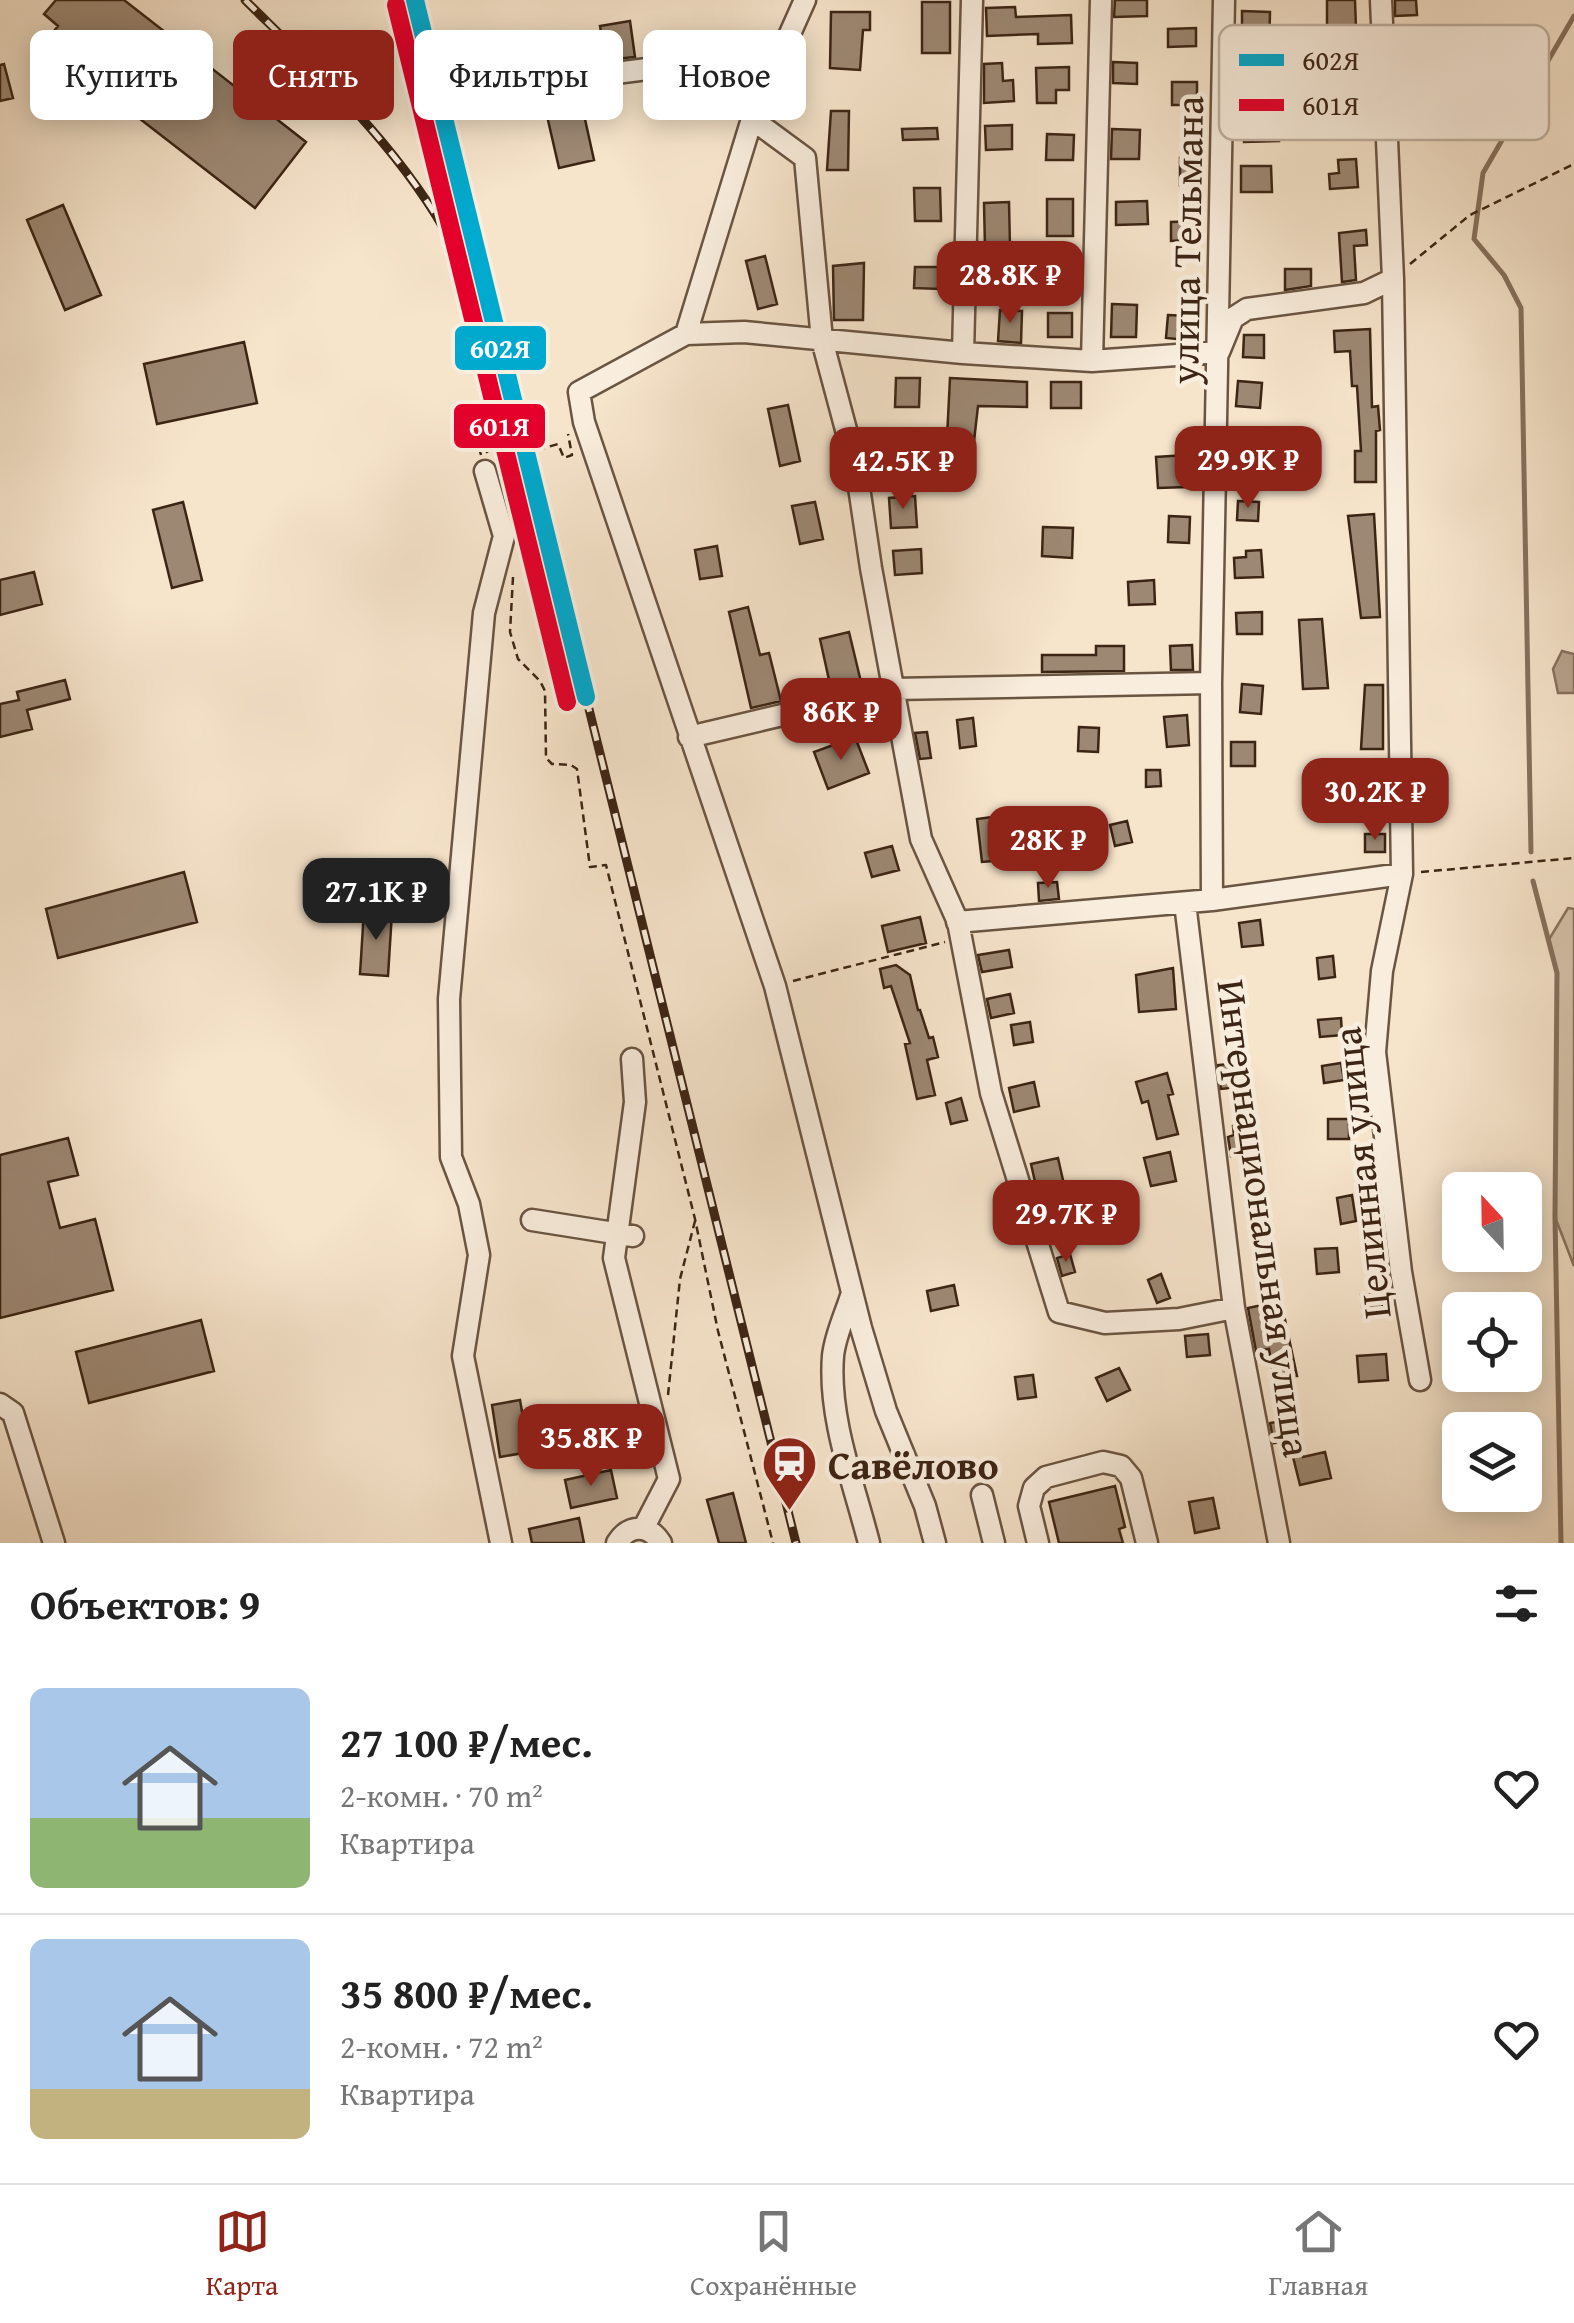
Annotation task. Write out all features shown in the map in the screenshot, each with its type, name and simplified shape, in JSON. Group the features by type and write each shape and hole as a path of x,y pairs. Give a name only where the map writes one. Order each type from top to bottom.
{"street":[{"path":"792,30 805,0"},
{"path":"963,353 972,0"},
{"path":"1092,360 1101,0"},
{"name":"улица Тельмана","path":"1224,0 1224,25"},
{"name":"Целинная улица","path":"1381,0 1382,25"},
{"path":"686,334 752,120"},
{"path":"753,120 805,158 822,340 856,467 921,839 959,928 990,1092 1059,1312 1105,1323 1178,1319 1234,1308"},
{"name":"улица Тельмана","path":"1212,900 1211,683 1222,140"},
{"name":"Целинная улица","path":"1387,140 1393,279 1402,874 1382,971 1375,1052 1402,1272 1420,1380"},
{"path":"935,1543 925,1506 886,1411 852,1294 774,986 584,422 579,392 686,334 744,332 963,353 1092,360 1219,352 1233,318 1247,308 1364,292 1393,279"},
{"path":"485,471 504,536 484,613 449,1017 451,1157 469,1204 479,1255 463,1356 502,1543"},
{"path":"689,737 893,688 1211,683"},
{"path":"959,928 1402,874"},
{"name":"Интернациональная улица","path":"1186,903 1234,1308 1279,1543"},
{"path":"632,1059 635,1102 625,1234 614,1258 670,1480 643,1529"},
{"path":"532,1220 625,1234"},
{"path":"852,1294 833,1353 833,1384 842,1440 868,1543"},
{"path":"0,1404 12,1413 54,1543"},
{"path":"1038,1543 1030,1506 1034,1488 1046,1477 1103,1462 1121,1466 1131,1478 1148,1543"},
{"path":"982,1495 994,1543"},
{"path":"617,1543 628,1531 643,1529 661,1543"}],"path":[{"path":"1393,279 1470,215 1574,164"},
{"path":"485,471 479,448 485,446 491,464 558,444"},
{"path":"496,564 512,575 510,632 514,650 545,692 546,758 552,764 577,769 590,868 606,865 773,1543"},
{"path":"1402,874 1574,858"},
{"path":"774,986 959,928"},
{"path":"668,1400 680,1279 696,1219"}],"shaded area":[{"path":"1562,651 1574,654 1574,693 1558,693 1553,669"},
{"path":"1568,908 1574,909 1574,1266 1555,1217 1557,973 1548,941"}],"building":[{"path":"56,0 124,0 162,30 55,30 58,26 44,14"},
{"path":"1115,0 1147,0 1147,16 1114,17"},
{"path":"1327,0 1355,0 1356,25 1327,25"},
{"path":"1395,0 1416,0 1417,15 1395,16"},
{"path":"922,2 950,2 950,53 922,53"},
{"path":"1015,7 1016,17 1071,15 1072,43 1038,44 1038,34 987,36 986,8"},
{"path":"1242,11 1270,12 1270,25 1242,25"},
{"path":"831,12 870,12 870,30 863,30 860,70 830,68"},
{"path":"630,21 635,57 623,58 623,30 601,30 600,26"},
{"path":"1196,28 1196,46 1168,47 1168,29"},
{"path":"1113,62 1137,63 1137,84 1113,83"},
{"path":"1002,63 1003,81 1013,80 1014,101 984,103 984,64"},
{"path":"4,64 13,98 0,101 0,65"},
{"path":"1069,67 1069,90 1056,90 1056,103 1037,103 1036,68"},
{"path":"213,69 233,85 233,120 278,120 306,142 255,208 141,120 213,120"},
{"path":"1172,82 1197,82 1197,105 1172,105"},
{"path":"831,111 849,111 848,170 827,170"},
{"path":"548,120 585,120 594,160 559,168"},
{"path":"1012,125 1012,149 986,150 985,126"},
{"path":"937,128 938,139 903,140 902,129"},
{"path":"1112,129 1140,130 1139,159 1111,159"},
{"path":"1047,134 1074,135 1073,160 1046,160"},
{"path":"1180,158 1202,158 1202,185 1180,185"},
{"path":"1356,159 1358,187 1330,189 1329,174 1339,173 1338,160"},
{"path":"1241,166 1271,166 1272,192 1241,192"},
{"path":"914,188 940,188 941,221 915,221"},
{"path":"1047,199 1073,199 1073,236 1047,236"},
{"path":"1147,201 1148,224 1116,225 1116,202"},
{"path":"1009,202 1010,247 985,248 984,203"},
{"path":"63,205 101,295 65,310 27,220"},
{"path":"1199,221 1200,239 1171,241 1171,222"},
{"path":"1366,230 1367,245 1354,246 1356,280 1342,282 1339,233"},
{"path":"765,256 777,304 758,309 746,261"},
{"path":"864,263 863,320 834,320 833,266"},
{"path":"915,267 942,267 941,289 914,288"},
{"path":"1285,269 1311,269 1311,286 1285,290"},
{"path":"1112,304 1137,305 1136,337 1111,337"},
{"path":"1000,310 1022,311 1021,343 998,341"},
{"path":"1048,313 1072,313 1072,337 1048,337"},
{"path":"1168,315 1188,316 1186,340 1166,338"},
{"path":"1370,329 1372,407 1378,406 1380,430 1376,431 1376,482 1355,482 1355,451 1361,451 1357,386 1352,386 1350,351 1335,352 1334,331"},
{"path":"1244,335 1264,335 1264,358 1243,357"},
{"path":"244,342 257,403 157,424 144,364"},
{"path":"896,378 920,378 919,407 895,407"},
{"path":"950,378 1027,382 1027,407 978,406 974,441 947,438"},
{"path":"1238,381 1262,383 1260,408 1236,406"},
{"path":"1051,382 1081,382 1081,408 1051,408"},
{"path":"788,405 800,461 780,466 768,409"},
{"path":"1236,443 1265,445 1264,478 1234,476"},
{"path":"889,445 892,469 872,472 869,447"},
{"path":"1186,455 1187,487 1158,488 1156,457"},
{"path":"915,496 917,527 891,528 889,498"},
{"path":"1238,501 1259,502 1258,521 1237,520"},
{"path":"183,502 202,580 172,588 153,510"},
{"path":"815,502 823,539 800,544 792,506"},
{"path":"1374,514 1380,617 1361,618 1348,516"},
{"path":"1169,516 1190,517 1189,543 1168,542"},
{"path":"1043,527 1073,528 1072,558 1042,556"},
{"path":"717,546 722,576 700,579 695,550"},
{"path":"921,549 922,573 895,575 893,551"},
{"path":"1261,550 1263,577 1235,578 1234,558 1246,557 1246,551"},
{"path":"34,572 42,604 0,615 0,580"},
{"path":"1154,580 1155,604 1129,605 1128,582"},
{"path":"748,607 760,655 769,653 781,701 751,708 729,612"},
{"path":"1262,612 1262,634 1237,634 1236,613"},
{"path":"1322,619 1328,688 1303,689 1299,620"},
{"path":"849,632 861,682 831,689 820,639"},
{"path":"1192,645 1193,670 1171,670 1170,646"},
{"path":"1096,646 1124,646 1124,671 1042,672 1042,655 1096,655"},
{"path":"65,680 70,699 27,710 32,729 0,737 0,704 19,700 17,692"},
{"path":"1242,684 1263,686 1261,714 1240,712"},
{"path":"1365,685 1383,685 1383,749 1361,749"},
{"path":"1187,715 1189,745 1167,747 1164,717"},
{"path":"973,718 976,746 960,748 957,720"},
{"path":"1079,727 1099,728 1098,752 1078,751"},
{"path":"927,732 931,758 920,759 915,733"},
{"path":"855,737 869,773 828,789 814,752"},
{"path":"1231,742 1255,742 1255,766 1231,766"},
{"path":"1146,770 1160,770 1161,786 1146,787"},
{"path":"1382,787 1383,807 1351,809 1350,789"},
{"path":"1000,816 1004,860 982,862 977,819"},
{"path":"1127,821 1132,842 1115,846 1110,825"},
{"path":"1080,832 1082,856 1059,858 1057,834"},
{"path":"1365,834 1385,834 1385,852 1365,852"},
{"path":"892,846 899,870 872,877 865,853"},
{"path":"184,872 197,922 58,958 46,909"},
{"path":"1057,882 1059,899 1039,901 1038,883"},
{"path":"364,910 392,912 388,976 360,974"},
{"path":"920,917 926,943 888,952 882,926"},
{"path":"1260,920 1263,945 1242,947 1239,923"},
{"path":"1009,950 1012,967 982,972 978,955"},
{"path":"1333,956 1335,977 1319,979 1317,958"},
{"path":"896,965 910,975 918,1010 929,1038 933,1037 938,1057 927,1060 935,1095 917,1099 905,1044 910,1043 891,986 884,988 880,969"},
{"path":"1173,968 1176,1009 1139,1012 1136,975"},
{"path":"1010,994 1014,1013 991,1018 987,999"},
{"path":"1341,1018 1342,1035 1320,1037 1318,1020"},
{"path":"1030,1022 1033,1042 1014,1045 1011,1025"},
{"path":"1341,1063 1344,1080 1324,1083 1322,1066"},
{"path":"1228,1064 1231,1088 1221,1089 1218,1065"},
{"path":"1167,1073 1178,1134 1157,1139 1148,1101 1142,1103 1136,1082"},
{"path":"1034,1082 1039,1106 1014,1112 1009,1088"},
{"path":"961,1098 967,1120 951,1124 946,1103"},
{"path":"1328,1119 1349,1119 1349,1139 1328,1139"},
{"path":"1245,1124 1250,1152 1231,1156 1228,1137 1234,1135 1233,1126"},
{"path":"68,1138 78,1175 48,1182 60,1228 95,1219 113,1290 0,1318 0,1155"},
{"path":"1170,1152 1176,1181 1151,1186 1144,1158"},
{"path":"1058,1158 1065,1189 1038,1195 1031,1164"},
{"path":"1352,1195 1356,1221 1341,1224 1337,1198"},
{"path":"1337,1248 1339,1272 1317,1274 1315,1249"},
{"path":"1070,1254 1075,1272 1062,1276 1057,1258"},
{"path":"1161,1274 1170,1298 1157,1303 1148,1280"},
{"path":"954,1285 958,1305 931,1311 927,1291"},
{"path":"1382,1293 1383,1315 1363,1317 1361,1295"},
{"path":"1281,1301 1297,1376 1274,1380 1269,1349 1256,1351 1248,1308"},
{"path":"201,1320 214,1371 89,1403 76,1352"},
{"path":"1208,1334 1210,1355 1187,1357 1185,1336"},
{"path":"1386,1354 1388,1380 1359,1382 1357,1356"},
{"path":"1119,1368 1130,1390 1107,1401 1096,1378"},
{"path":"1033,1375 1036,1397 1018,1399 1015,1377"},
{"path":"520,1400 529,1452 500,1457 492,1405"},
{"path":"1297,1419 1303,1457 1325,1452 1331,1478 1300,1485 1289,1441 1274,1443 1270,1423"},
{"path":"611,1470 617,1498 571,1508 565,1480"},
{"path":"1115,1486 1125,1527 1119,1529 1123,1543 1059,1543 1049,1502"},
{"name":"Савёлово","path":"733,1493 746,1543 719,1543 707,1500"},
{"path":"1213,1498 1219,1528 1195,1533 1189,1502"},
{"path":"579,1518 584,1543 532,1543 529,1529"}],"waterway":[{"path":"1549,59 1574,16"},
{"path":"1502,140 1483,173 1474,239 1504,275 1521,308 1531,852"},
{"path":"1533,881 1557,973 1555,1217 1561,1543"}],"railway":[{"path":"245,0 358,115 410,177 458,255 483,331"},
{"path":"430,120 462,248"},
{"path":"480,321 515,457"},
{"path":"586,697 796,1543"}],"transit line":[{"name":"602Я","path":"415,0 586,697"},
{"name":"601Я","path":"396,5 567,702"}],"place":[{"name":"Савёлово","path":"789,1513"}]}
